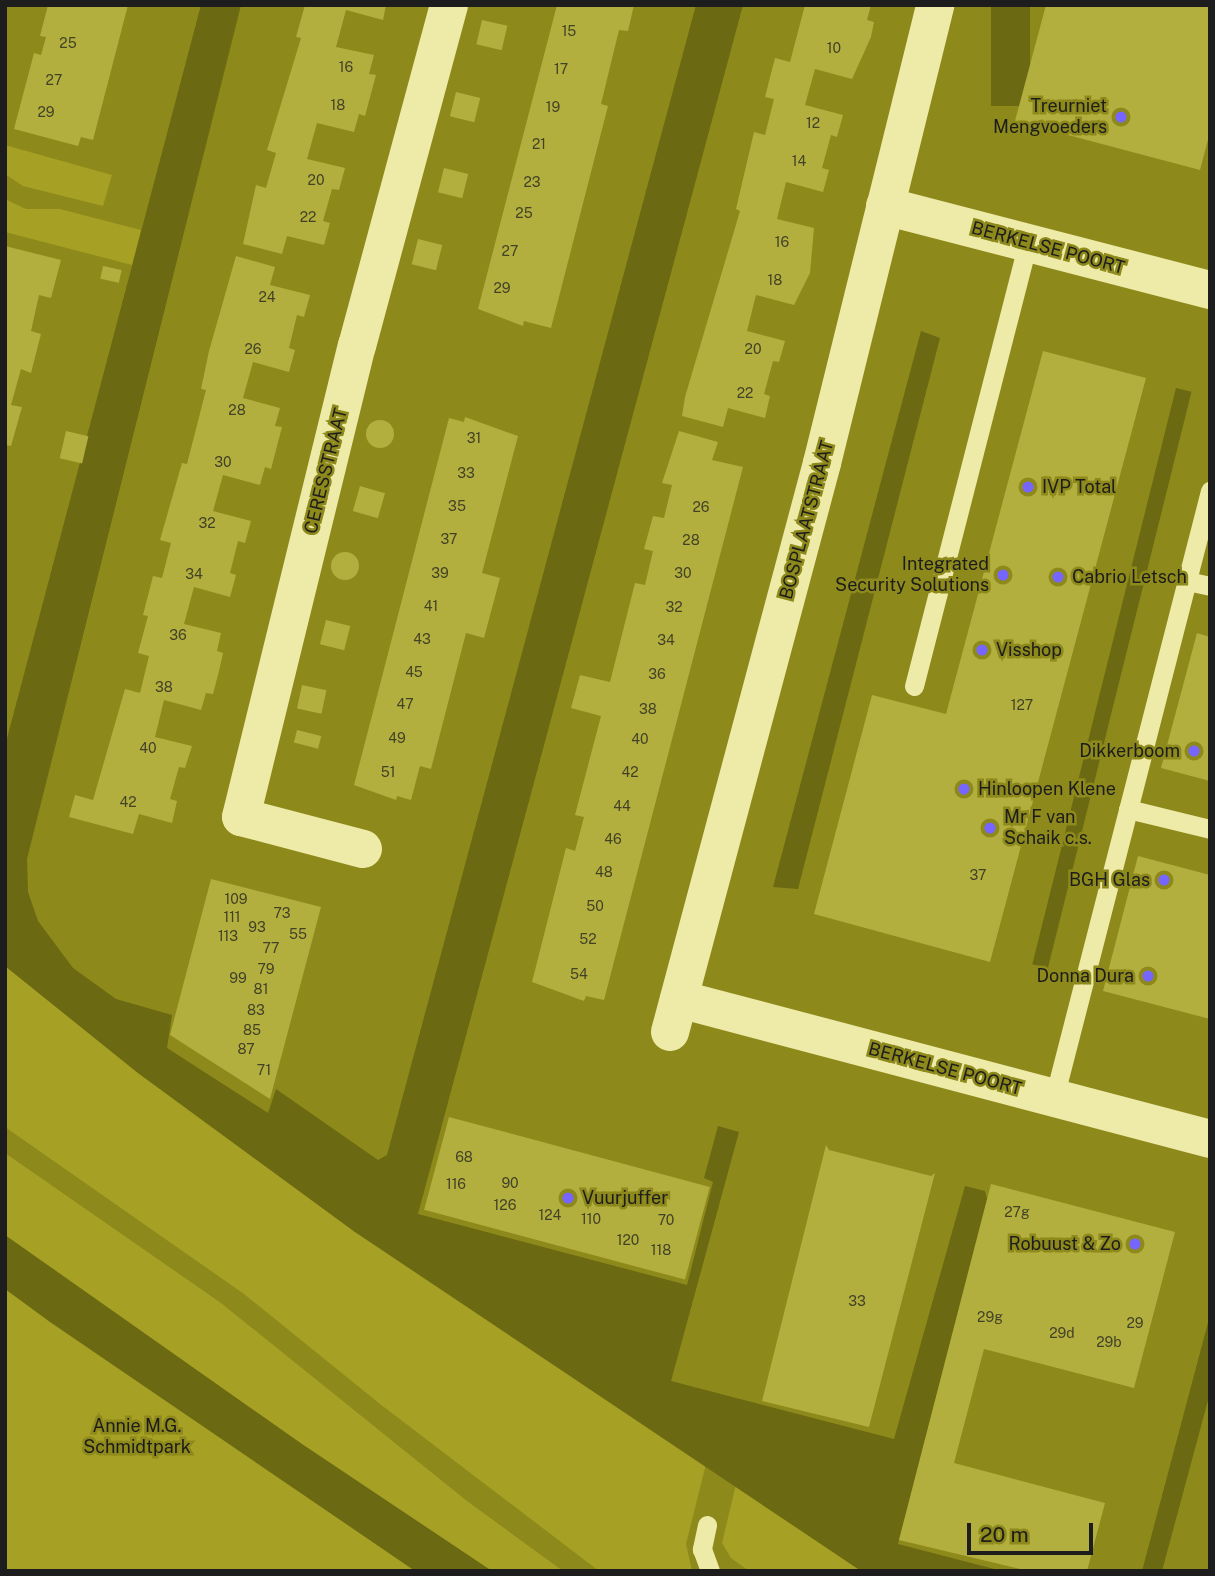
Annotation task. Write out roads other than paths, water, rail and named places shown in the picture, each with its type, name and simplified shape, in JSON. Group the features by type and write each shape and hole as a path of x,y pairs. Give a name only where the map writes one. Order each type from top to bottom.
{"street":[{"name":"CERESSTRAAT","path":"363,849 241,817 357,346 449,5"},
{"name":"BOSPLAATSTRAAT","path":"675,1016 822,463 935,5"},
{"name":"BERKELSE POORT","path":"885,205 1210,290"},
{"name":"BERKELSE POORT","path":"675,1016 1054,1098 1210,1139"}],"lane":[{"path":"914,686 1028,243"},
{"path":"1054,1098 1210,491"},
{"path":"1187,581 1210,586"},
{"path":"1128,809 1210,829"},
{"path":"707,1525 702,1549 710,1571"}],"place":[{"name":"Treurniet Mengvoeders","path":"1121,117"},
{"name":"IVP Total","path":"1028,487"},
{"name":"Integrated Security Solutions","path":"1003,575"},
{"name":"Cabrio Letsch","path":"1058,577"},
{"name":"Visshop","path":"982,650"},
{"name":"Dikkerboom","path":"1194,751"},
{"name":"Hinloopen Klene","path":"964,789"},
{"name":"Mr F van Schaik c.s.","path":"990,828"},
{"name":"BGH Glas","path":"1164,880"},
{"name":"Donna Dura","path":"1148,976"},
{"name":"Vuurjuffer","path":"568,1198"},
{"name":"Robuust & Zo","path":"1135,1244"}],"park label":[{"name":"Annie M.G. Schmidtpark","path":"137,1437"}]}
